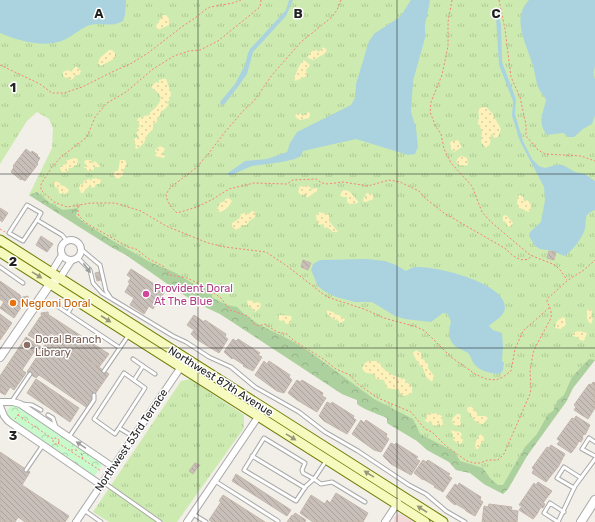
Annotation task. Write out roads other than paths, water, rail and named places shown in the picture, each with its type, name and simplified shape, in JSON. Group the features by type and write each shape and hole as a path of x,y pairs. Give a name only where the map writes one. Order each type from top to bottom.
{"main road":[{"name":"Northwest 87th Avenue","path":"0,240 443,522"},
{"name":"Northwest 87th Avenue","path":"0,252 425,522"}],"street":[{"path":"0,357 50,284 60,278 71,261 78,258 82,250 78,241 67,241 62,245 62,255 51,273 50,284"},
{"path":"62,255 64,258 71,261"},
{"name":"Northwest 53rd Terrace","path":"76,522 186,359"},
{"path":"0,402 17,404 113,467"},
{"path":"4,416 7,406 17,404"},
{"path":"0,406 4,416 12,424 102,483"},
{"path":"187,522 264,408"},
{"path":"385,522 402,495"},
{"path":"581,522 595,500"}],"lane":[{"path":"27,205 41,213 37,220 23,241 9,233 27,205"},
{"path":"37,220 62,235 67,241"},
{"path":"82,250 100,265 106,291 111,298"},
{"path":"78,258 90,270 93,283 102,293 173,336 186,342 208,357 231,367 256,386 299,412 324,432 358,451 409,485 426,494 446,511 465,522"},
{"path":"0,267 23,283"},
{"path":"97,288 105,285"},
{"path":"68,313 76,300"},
{"path":"57,306 120,348"},
{"path":"104,371 129,334"},
{"path":"133,359 155,374"},
{"path":"134,380 142,366"},
{"path":"124,373 145,388 118,428 115,434 94,419 124,373"},
{"path":"30,374 17,404 32,405 41,410"},
{"path":"69,437 94,400 94,395"},
{"path":"48,415 53,418 56,429"},
{"path":"118,428 134,437"},
{"path":"327,460 314,479 305,488 296,501 244,470 264,438 305,463 302,470 303,473 314,479 321,484 332,482 365,502"},
{"path":"564,512 550,503 544,513 558,522 564,512 574,488 595,458 582,449 589,438 595,442"},
{"path":"26,470 43,445"},
{"path":"252,456 305,488"},
{"path":"574,488 557,478 564,466 581,478"},
{"path":"215,480 278,521"},
{"path":"102,483 160,522"},
{"path":"84,510 101,522"},
{"path":"193,514 206,522"}],"water":[{"path":"0,0 126,0 123,21 111,25 90,25 66,39 58,42 41,44 16,39 0,33"},
{"path":"289,0 293,0 286,16 253,52 247,74 223,106 220,102 235,84 245,65 250,49 286,10"},
{"path":"411,0 430,1 425,25 425,38 413,81 411,112 416,128 418,147 415,154 408,155 356,139 303,151 301,156 295,159 252,166 228,175 228,173 245,161 267,159 287,152 290,143 297,132 351,105 355,98 356,84 369,41 375,33 400,17"},
{"path":"529,0 595,0 595,66 593,75 595,79 595,115 592,124 583,129 574,137 568,137 563,133 547,135 542,126 541,122 546,100 537,84 520,23 524,7"},
{"path":"499,17 501,25 502,62 516,99 515,114 523,141 532,159 539,166 545,168 563,165 575,172 585,174 595,181 595,210 587,215 584,231 580,240 564,256 553,251 540,249 535,246 529,236 530,232 541,222 545,200 544,187 520,141 512,116 513,101 499,65 496,18"},
{"path":"367,259 385,261 406,271 417,267 439,269 469,278 495,291 503,299 505,308 503,314 489,326 493,330 502,333 502,361 504,363 503,370 500,374 490,373 480,369 474,364 468,353 453,345 449,336 451,322 448,314 443,313 431,322 405,319 395,316 372,302 355,302 336,297 324,291 318,286 311,270 313,264 320,260"}],"place":[{"name":"Provident Doral At The Blue","path":"146,294"},
{"name":"Negroni Doral","path":"13,303"},
{"name":"Doral Branch Library","path":"27,345"}]}
